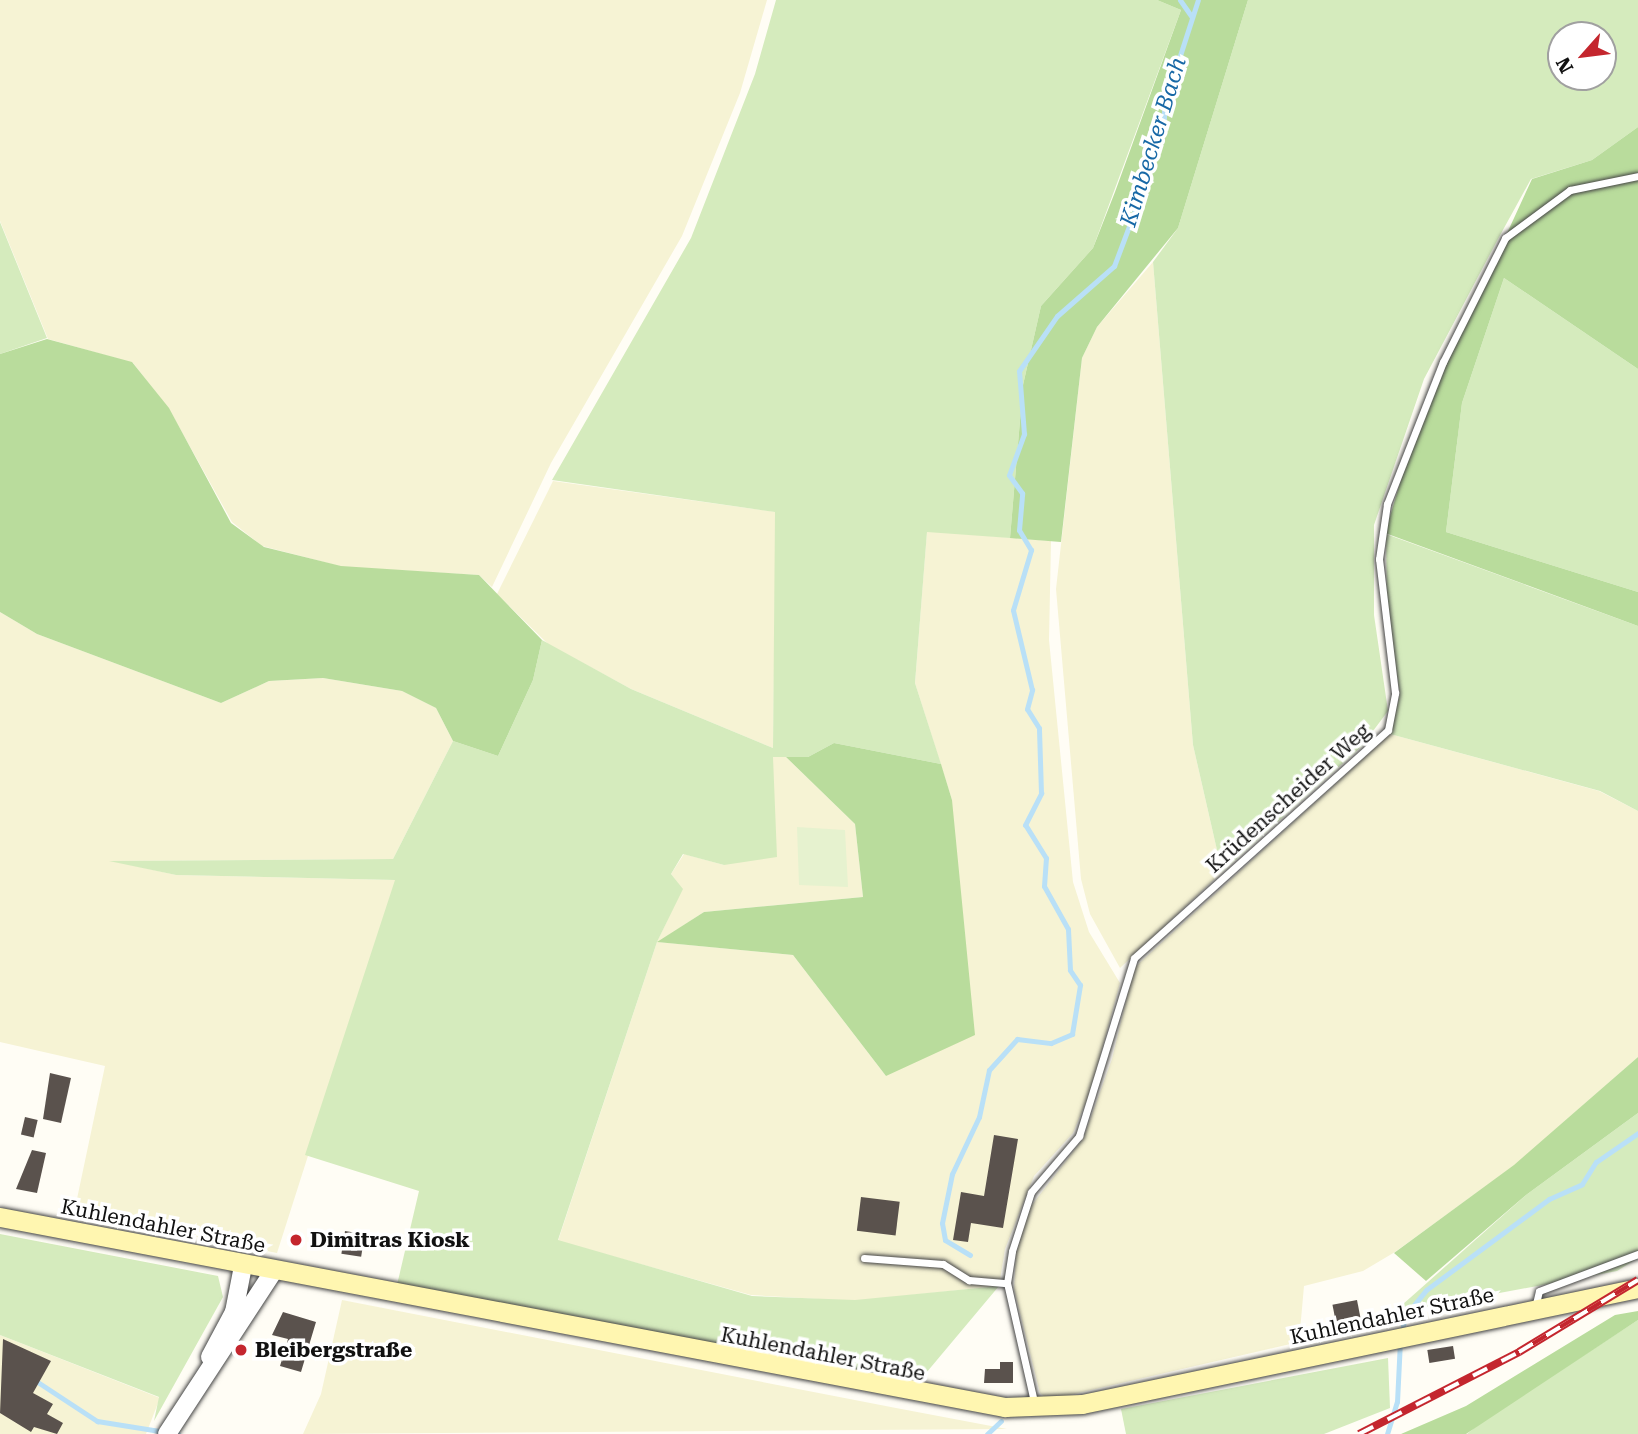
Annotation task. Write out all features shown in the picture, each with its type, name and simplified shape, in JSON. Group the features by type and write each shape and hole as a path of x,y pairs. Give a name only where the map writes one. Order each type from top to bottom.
{"main road":[{"name":"Kuhlendahler Straße","path":"0,1217 273,1272 911,1393 1035,1408 1390,1340 1638,1288"}],"street":[{"path":"188,1401 234,1312 243,1266"},
{"path":"167,1434 273,1272"}],"lane":[{"name":"Krüdenscheider Weg","path":"1035,1408 1007,1283 1031,1192 1079,1136 1134,958 1388,730 1395,693 1379,559 1387,504 1443,362 1505,238 1570,190 1638,176"},
{"path":"1535,1309 1539,1291 1638,1254"},
{"path":"864,1258 943,1264 969,1280 1007,1283"}],"shaded area":[{"path":"0,0 767,0 740,93 682,236 551,463 492,587 479,575 343,567 262,546 232,522 169,409 133,363 48,339 0,221"},
{"path":"1153,262 1193,745 1222,872 1120,968 1090,914 1081,879 1056,589 1082,358 1097,327"},
{"path":"553,481 776,512 773,748 631,689 548,644 497,594"},
{"path":"927,531 1051,541 1049,640 1073,882 1089,932 1120,983 1091,1090 1073,1133 1034,1176 1005,1249 999,1286 854,1301 751,1295 558,1241 657,942 682,889 671,874 684,854 724,865 773,757 786,757 855,824 863,897 704,912 658,942 793,955 886,1076 952,800 915,683"},
{"path":"0,612 37,634 221,703 269,681 323,678 402,691 436,708 453,741 393,859 113,861 176,875 396,880 277,1253 74,1213 105,1066 0,1042"},
{"path":"1390,734 1599,791 1638,811 1638,1057 1515,1165 1395,1252 1363,1271 1304,1286 1299,1342 1048,1400 1040,1393 1014,1289 1016,1253 1028,1210 1083,1139 1112,1059 1134,968"},
{"path":"342,1300 1007,1429 303,1434 321,1394"},
{"path":"0,1335 160,1398 146,1434 0,1434"}],"green space":[{"path":"776,0 1157,0 1181,10 1093,248 1041,306 1023,385 1010,538 927,532 915,683 941,764 834,743 808,757 773,757 777,857 724,865 683,854 671,874 683,889 657,942 558,1240 752,1296 855,1300 999,1286 916,1385 397,1285 419,1191 305,1155 395,880 176,875 109,861 393,859 453,741 498,756 533,680 542,640 631,689 773,748 775,512 552,480 691,238 755,74"},
{"path":"1157,0 1248,0 1178,228 1097,327 1082,358 1061,542 1010,538 1023,385 1041,306 1093,248 1115,192 1181,10"},
{"path":"1248,0 1638,0 1638,127 1592,160 1531,179 1424,379 1374,525 1374,615 1388,711 1361,747 1222,872 1193,745 1153,262 1178,228"},
{"path":"1638,127 1638,369 1504,278 1462,403 1446,532 1638,592 1638,626 1385,533 1415,433 1532,179 1592,160"},
{"path":"0,222 47,338 0,354"},
{"path":"1504,278 1638,369 1638,592 1446,532 1462,403"},
{"path":"47,339 132,362 169,408 231,523 264,547 341,566 479,575 542,640 533,680 498,756 453,741 436,708 402,691 323,678 269,681 221,703 37,634 0,612 0,354"},
{"path":"1386,534 1638,626 1638,811 1600,791 1390,734 1400,694 1387,612"},
{"path":"834,743 941,764 952,800 975,1035 886,1076 793,955 657,942 704,912 863,897 855,824 786,757 808,757"},
{"path":"797,827 845,830 848,887 799,885"},
{"path":"1638,1057 1638,1113 1526,1195 1426,1281 1394,1253 1514,1165"},
{"path":"1638,1113 1638,1258 1617,1271 1393,1313 1526,1195"},
{"path":"0,1234 218,1276 223,1297 154,1421 159,1397 0,1335"},
{"path":"1638,1311 1638,1320 1466,1434 1401,1434 1466,1406 1615,1315"},
{"path":"1638,1320 1638,1434 1467,1434 1484,1420"},
{"path":"1388,1358 1390,1408 1324,1434 1126,1434 1121,1409"}],"building":[{"path":"50,1073 71,1078 61,1123 43,1119"},
{"path":"25,1117 38,1120 34,1137 21,1135"},
{"path":"994,1135 1018,1139 1003,1228 971,1223 968,1242 953,1240 961,1192 984,1196"},
{"path":"32,1150 46,1153 37,1193 16,1189"},
{"path":"861,1197 900,1202 896,1235 857,1231"},
{"path":"345,1231 365,1234 361,1257 341,1254"},
{"path":"1357,1300 1362,1325 1337,1329 1332,1305"},
{"path":"283,1312 316,1322 301,1372 280,1366 288,1339 272,1335"},
{"path":"3,1339 51,1361 33,1393 53,1404 47,1414 63,1423 57,1434 34,1427 31,1432 0,1413"},
{"path":"1453,1346 1455,1359 1429,1363 1427,1350"},
{"path":"1000,1362 1013,1362 1013,1383 984,1383 985,1369 1000,1369"}],"waterway":[{"path":"1180,0 1192,17"},
{"name":"Kimbecker Bach","path":"970,1255 945,1240 942,1223 952,1174 979,1117 989,1070 1017,1039 1051,1043 1072,1034 1080,985 1070,970 1068,929 1044,886 1046,858 1025,825 1041,793 1039,728 1027,709 1032,690 1013,610 1031,550 1019,530 1022,493 1009,475 1024,434 1019,371 1057,316 1114,266 1152,165 1154,136 1164,125 1164,105 1198,0"},
{"path":"1402,1331 1405,1316 1426,1290 1549,1199 1582,1184 1596,1162 1638,1133"},
{"path":"1387,1434 1397,1402 1400,1341"},
{"path":"33,1379 97,1421 178,1434"},
{"path":"987,1434 1001,1421"}],"railway":[{"path":"1359,1434 1519,1352 1638,1280"}],"place":[{"name":"Dimitras Kiosk","path":"296,1240"},
{"name":"Bleibergstraße","path":"241,1350"}]}
